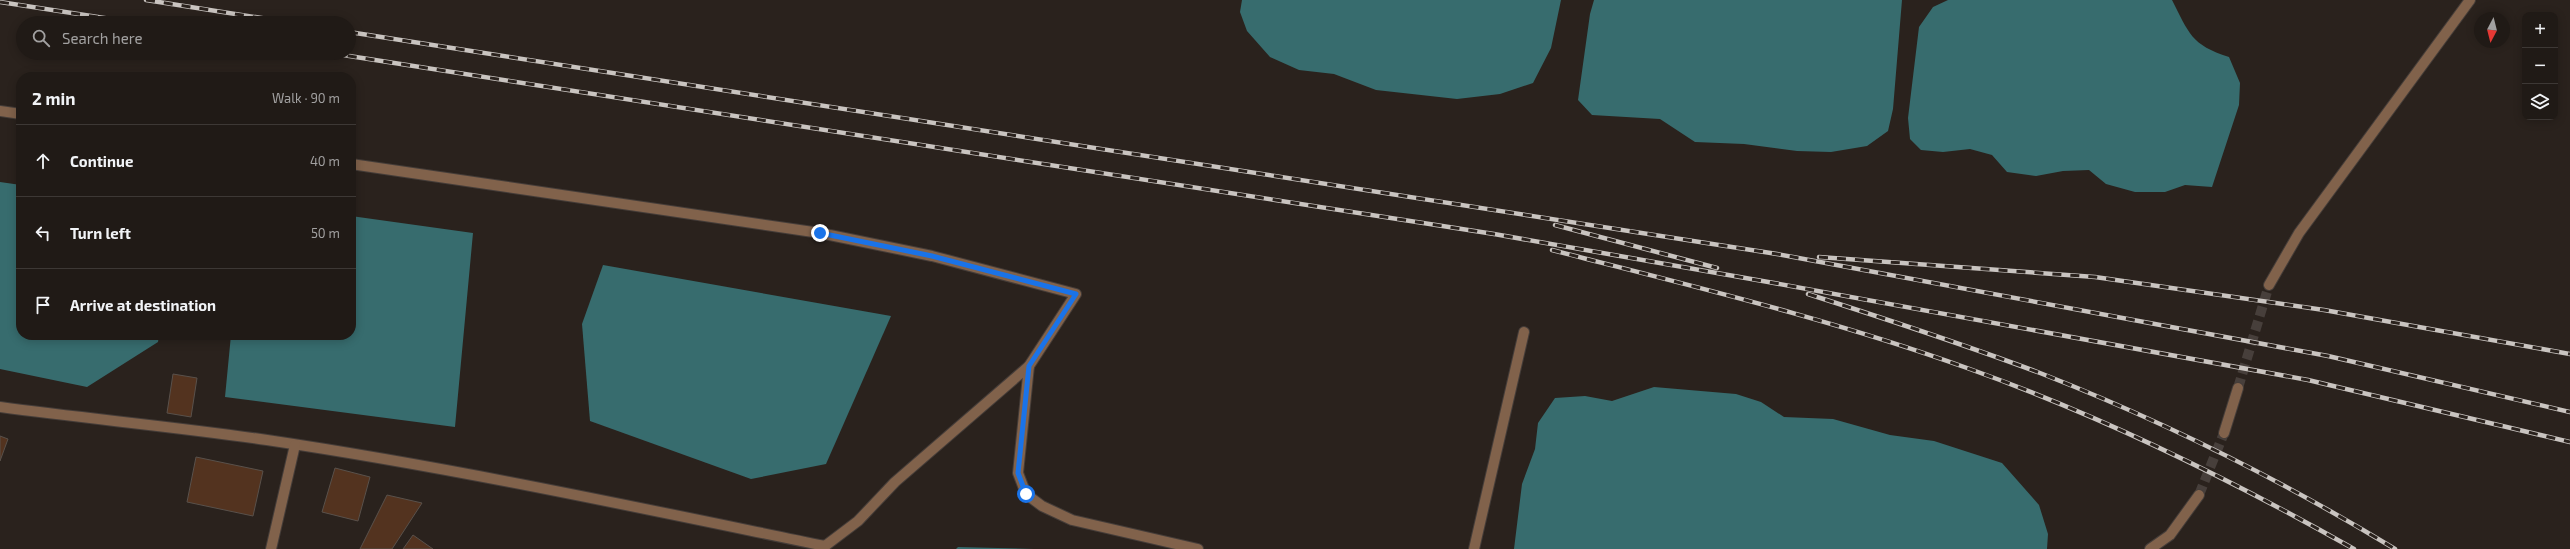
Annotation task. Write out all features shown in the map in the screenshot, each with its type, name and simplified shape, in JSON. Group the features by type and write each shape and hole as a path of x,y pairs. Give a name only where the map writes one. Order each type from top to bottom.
{"street":[{"path":"2269,285 2299,233 2470,0"},
{"path":"0,111 16,113"},
{"path":"0,407 148,424 295,445 487,477 823,547 858,521 895,482 1029,366 1076,294 932,256 820,233 356,165"},
{"path":"1474,549 1524,332"},
{"path":"1029,366 1018,473 1026,494 1042,506 1072,520 1198,549"},
{"path":"2224,433 2238,388"},
{"path":"271,549 295,445"},
{"path":"2150,549 2170,535 2199,495"}],"water":[{"path":"1242,0 1561,0 1551,48 1533,83 1500,94 1457,99 1376,90 1334,74 1299,70 1270,57 1247,31 1240,12"},
{"path":"1594,0 1902,0 1893,109 1888,131 1867,146 1831,152 1797,151 1744,144 1695,142 1660,119 1592,115 1578,100 1590,14"},
{"path":"1948,0 2172,0 2187,29 2199,42 2206,48 2229,57 2240,83 2239,105 2212,187 2185,185 2165,192 2135,192 2106,184 2089,170 2063,171 2036,176 2007,172 1992,155 1970,149 1943,152 1921,150 1910,139 1908,118 1919,27 1933,7"},
{"path":"0,182 16,184 16,340 158,340 158,342 87,387 0,369"},
{"path":"356,217 473,233 455,427 225,397 231,340 356,340"},
{"path":"603,265 891,316 826,464 751,479 590,421 582,324"},
{"path":"1654,387 1736,394 1761,402 1784,417 1833,419 1890,435 1934,441 2002,463 2039,505 2048,534 2047,549 1514,549 1522,484 1535,449 1538,423 1555,398 1585,396 1612,401"},
{"path":"958,547 1034,549 956,549"}],"building":[{"path":"173,374 197,378 191,417 167,413"},
{"path":"0,436 8,439 0,461"},
{"path":"196,457 263,471 253,516 187,502"},
{"path":"335,468 370,477 358,521 322,512"},
{"path":"387,495 422,503 392,549 360,549"},
{"path":"413,535 433,549 403,549"}],"tunnel":[{"path":"2238,388 2269,285"},
{"path":"2199,495 2224,433"}],"railway":[{"path":"146,0 248,16"},
{"path":"0,2 91,16"},
{"path":"356,33 1777,254 2328,356 2570,412"},
{"path":"356,57 1494,234 1774,283 2308,380 2570,442"},
{"path":"1555,225 1717,268"},
{"path":"1552,250 1761,304 1916,350 1967,368 2067,407 2165,450 2260,498 2354,549"},
{"path":"1819,257 2095,277 2324,310 2570,354"},
{"path":"1808,294 2011,362 2132,411 2266,476 2395,549"}],"route":[{"path":"820,233 932,256 1076,294 1029,366 1019,446 1018,473 1026,494"}]}
